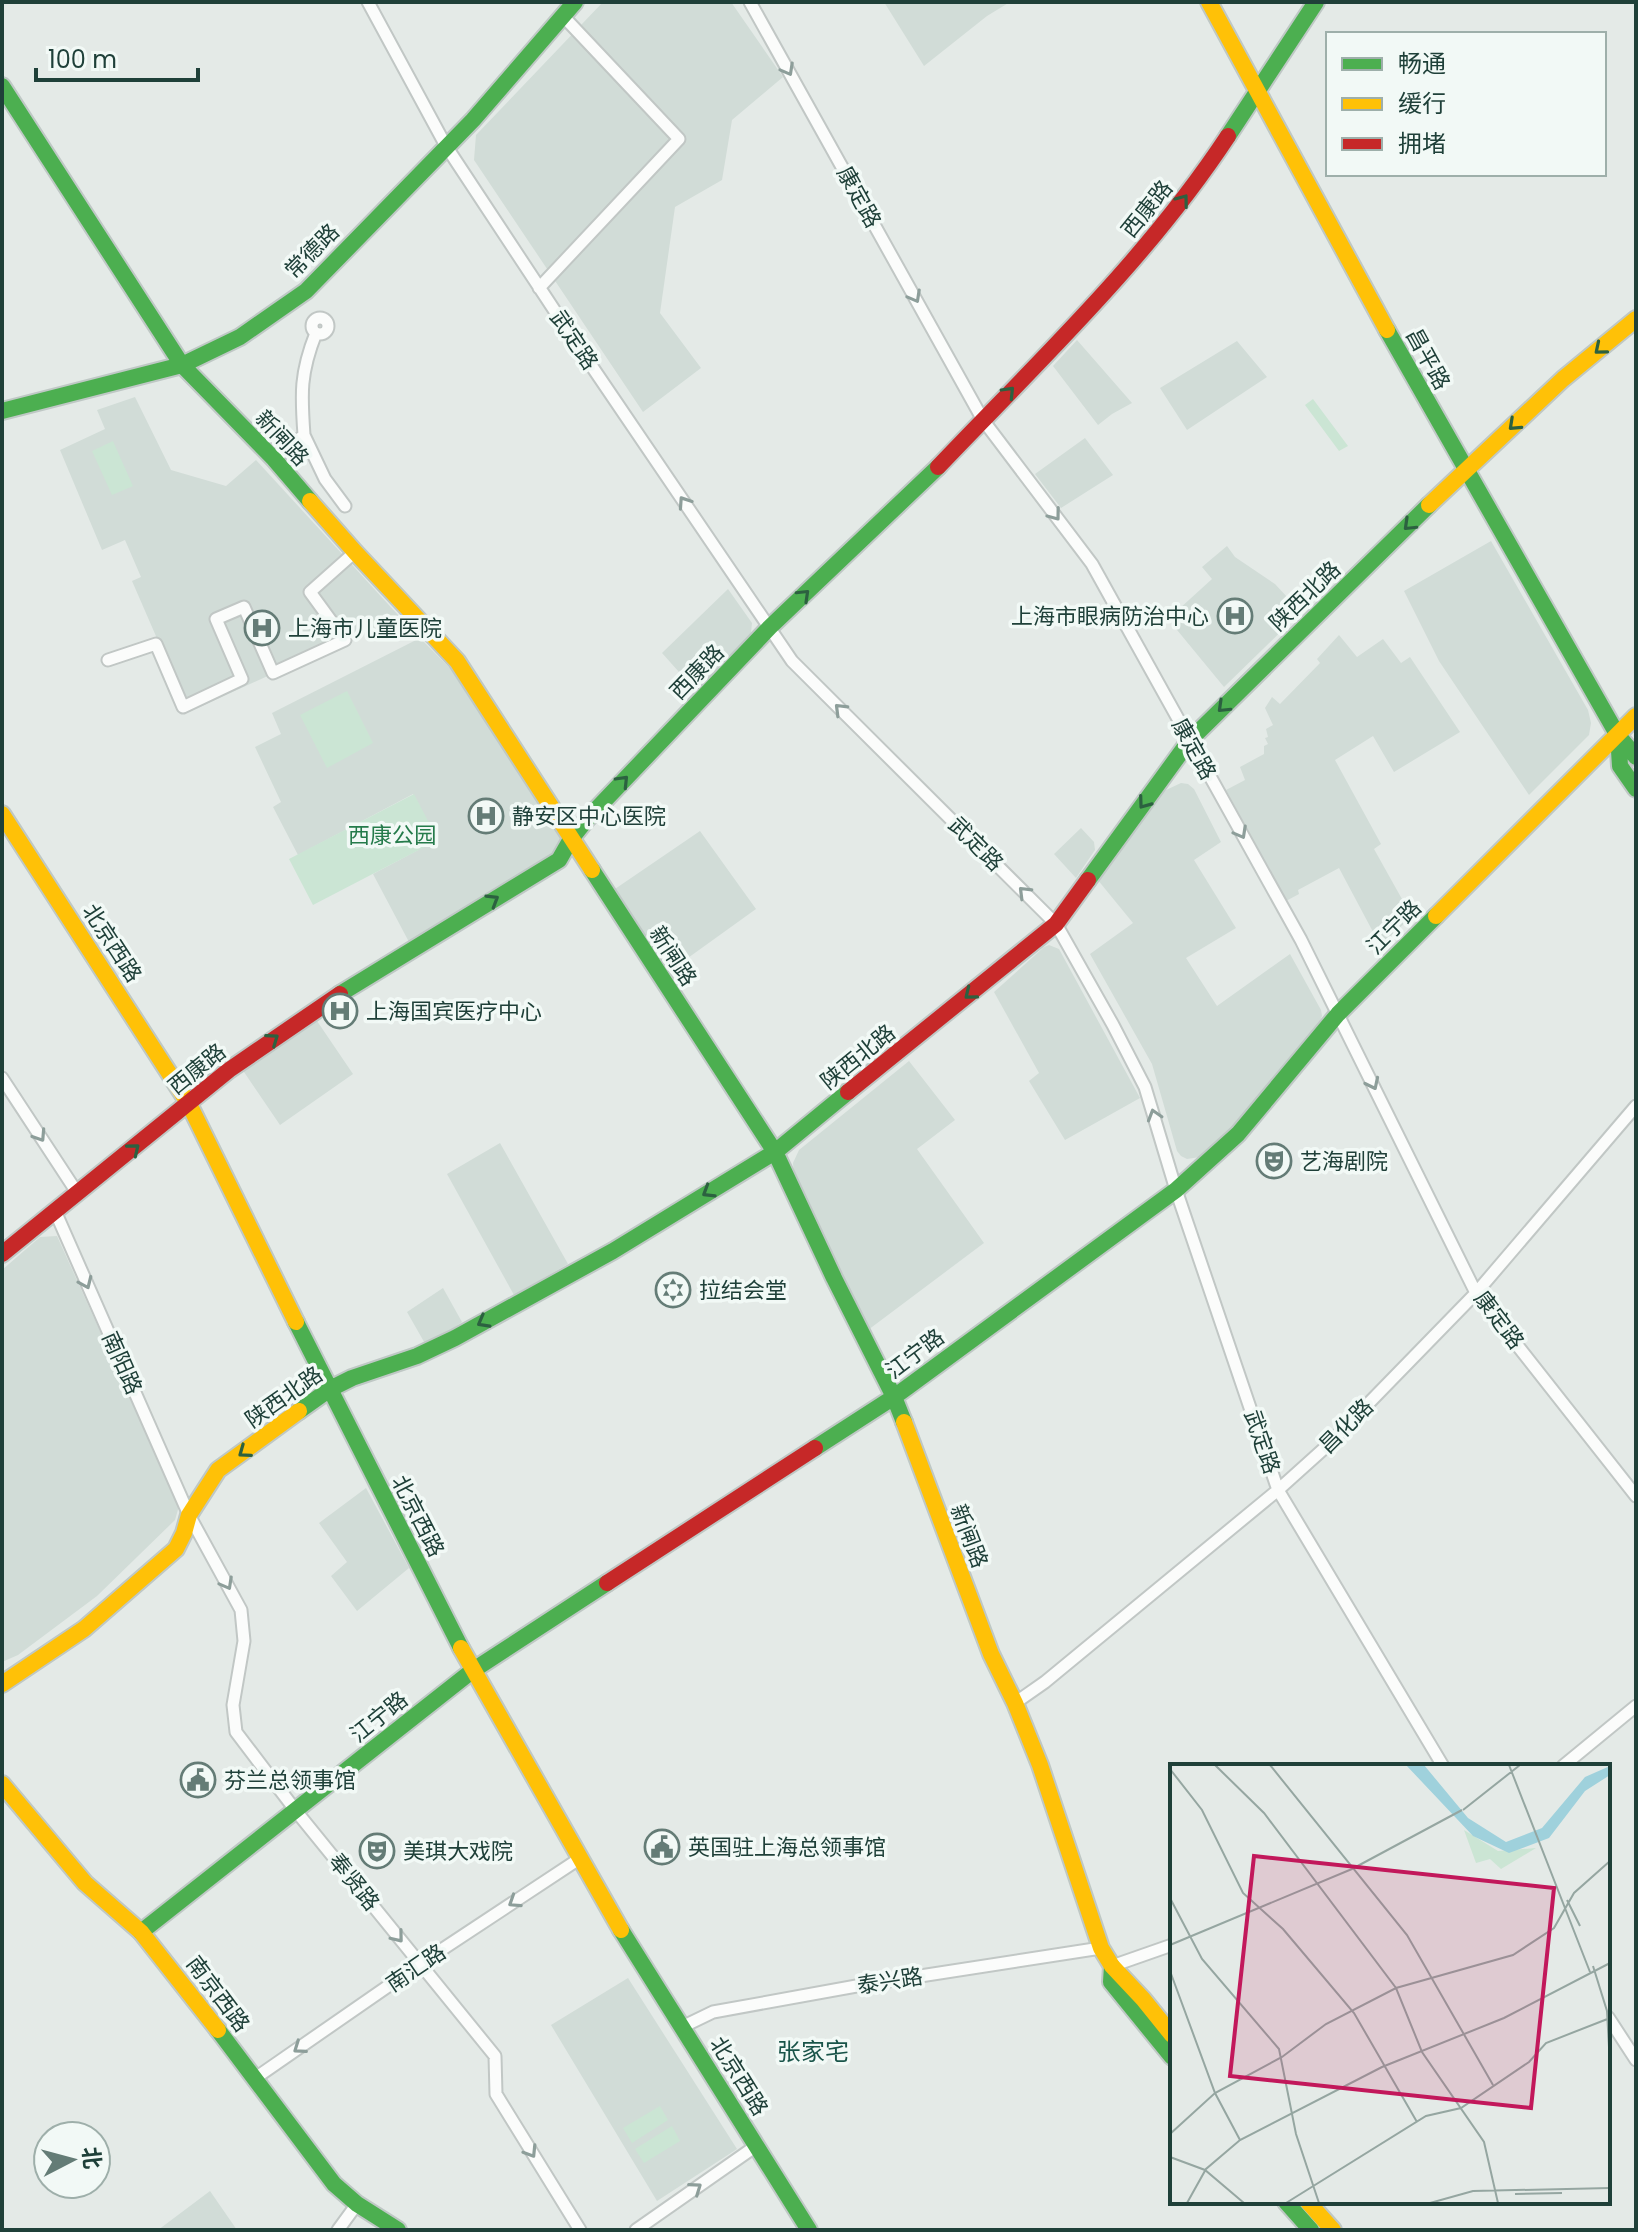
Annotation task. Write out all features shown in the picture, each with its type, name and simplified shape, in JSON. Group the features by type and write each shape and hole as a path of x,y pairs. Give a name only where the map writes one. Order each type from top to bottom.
{"main road":[{"name":"常德路","path":"2,411 182,365 240,337 306,291 473,120 575,2"},
{"name":"昌平路","path":"1209,2 1465,470 1617,734 1636,757"},
{"name":"西康路","path":"2,1254 229,1070 361,979 559,860 587,819 770,627 933,473 1124,272 1205,171 1316,2"},
{"name":"新闸路","path":"2,86 182,365 274,459 355,552 457,661 775,1152 894,1397 985,1640 1040,1765 1101,1948 1112,1966 1170,2033"},
{"name":"陕西北路","path":"2,1684 84,1629 132,1589 176,1549 189,1515 218,1470 330,1389 455,1338 613,1251 775,1152 1056,924 1190,740 1465,470 1563,379 1636,319"},
{"name":"江宁路","path":"141,1932 472,1671 894,1397 1176,1190 1238,1134 1338,1014 1636,716"},
{"name":"昌平路","path":"1617,734 1620,766 1636,789"},
{"name":"北京西路","path":"2,814 189,1104 472,1671 641,1964 809,2230"},
{"name":"南京西路","path":"2,1784 85,1883 141,1932 334,2184 357,2204 398,2230"},
{"name":"新闸路","path":"1112,1966 1111,1982 1170,2055"},
{"path":"1288,2204 1311,2230"},
{"path":"1310,2204 1333,2230"}],"street":[{"name":"武定路","path":"368,2 446,146 792,661 1056,924 1141,1075 1176,1190 1278,1490 1442,1764"},
{"name":"康定路","path":"750,2 983,420 1092,564 1301,940 1476,1293 1636,1496"},
{"path":"539,288 679,139 563,16"},
{"path":"316,333 307,356 301,391 304,435 325,479 345,506"},
{"path":"274,459 304,435"},
{"path":"108,660 156,644 183,707 242,679 216,619 244,607 273,673 345,640 310,592 355,552"},
{"path":"2,1078 78,1194"},
{"name":"昌化路","path":"1015,1703 1045,1682 1278,1490 1328,1445 1476,1293 1636,1106"},
{"name":"南阳路","path":"55,1211 189,1515"},
{"name":"奉贤路","path":"189,1515 241,1610 244,1641 233,1705 236,1732 296,1811 495,2056 496,2094 580,2230"},
{"path":"1565,1764 1636,1706"},
{"name":"南汇路","path":"254,2079 579,1859"},
{"path":"1112,1966 1170,1946"},
{"name":"泰兴路","path":"682,2027 713,2012 1101,1948"},
{"path":"1610,2020 1636,2060"},
{"path":"636,2230 756,2146"},
{"path":"338,2230 357,2204"}],"shaded area":[{"path":"603,2 731,2 783,77 732,120 722,180 675,207 660,313 701,368 643,412 474,160 476,135"},
{"path":"884,2 1010,2 987,16 924,66"},
{"path":"1077,340 1132,403 1098,425 1053,366"},
{"path":"1237,341 1267,377 1187,430 1160,388"},
{"path":"135,397 171,470 226,486 256,460 399,616 189,712 132,581 141,577 125,540 102,550 60,450 105,429 97,410"},
{"path":"1085,438 1113,475 1061,508 1035,474"},
{"path":"1491,541 1588,710 1591,723 1589,735 1529,795 1439,661 1404,591"},
{"name":"上海市眼病防治中心","path":"1227,546 1235,557 1275,584 1301,612 1224,687 1168,619 1212,579 1202,567"},
{"path":"728,589 752,623 751,633 696,691 662,653"},
{"path":"1339,635 1357,657 1383,639 1401,663 1410,657 1460,732 1394,772 1373,736 1335,760 1381,844 1374,849 1412,917 1380,945 1339,868 1298,890 1299,894 1286,901 1226,790 1245,780 1240,767 1264,754 1264,746 1268,744 1266,729 1273,725 1265,708 1272,697 1280,704 1320,663 1317,659"},
{"path":"420,638 451,669 562,837 553,856 409,942 373,874 437,840 413,794 298,855 273,807 281,802 255,747 281,734 272,713"},
{"path":"1181,783 1194,789 1221,842 1194,860 1236,928 1186,958 1217,1006 1290,954 1322,1016 1221,1140 1200,1157 1187,1159 1177,1151 1152,1064 1090,954 1133,923 1097,879 1152,805 1166,790"},
{"path":"1081,828 1094,842 1095,850 1076,878 1054,854"},
{"path":"700,831 756,909 667,973 612,891"},
{"path":"1049,945 1059,949 1140,1098 1065,1140 1029,1081 1039,1073 994,992"},
{"path":"315,1018 353,1074 280,1125 242,1069"},
{"path":"909,1061 955,1120 917,1149 984,1243 868,1330 794,1177 793,1163 799,1150"},
{"path":"500,1143 568,1264 514,1295 447,1174"},
{"path":"57,1236 179,1506 175,1520 97,1596 18,1655 2,1662 2,1270 40,1237"},
{"path":"443,1288 462,1322 427,1347 407,1312"},
{"path":"366,1488 409,1568 357,1611 331,1576 347,1562 319,1523"},
{"path":"628,1978 737,2149 657,2201 551,2025"},
{"path":"210,2191 237,2230 158,2230"}],"green space":[{"path":"1313,399 1348,446 1339,451 1305,405"},
{"path":"113,441 133,486 112,495 92,451"},
{"path":"347,691 373,743 327,768 300,715"},
{"name":"西康公园","path":"414,794 438,840 313,905 289,859"},
{"path":"660,2106 668,2120 632,2143 623,2128"},
{"path":"672,2126 680,2141 644,2163 635,2149"}],"traffic: fast":[{"path":"2,411 182,365 240,337 306,291 473,120 575,2"},
{"path":"1228,136 1316,2"},
{"path":"2,86 182,365 274,459 310,501"},
{"path":"1387,330 1617,734 1636,757"},
{"path":"340,994 559,860 587,819 770,627 938,467"},
{"path":"1088,880 1190,740 1429,505"},
{"path":"1618,735 1620,766 1636,789"},
{"path":"592,870 775,1152 904,1422"},
{"path":"815,1448 894,1397 1176,1190 1238,1134 1338,1014 1436,916"},
{"path":"299,1411 352,1378 417,1356 455,1338 613,1251 775,1152 848,1092"},
{"path":"296,1322 461,1648"},
{"path":"141,1932 472,1671 607,1583"},
{"path":"621,1930 809,2230"},
{"path":"1112,1966 1111,1982 1170,2055"},
{"path":"218,2030 334,2184 357,2204 398,2230"},
{"path":"1288,2204 1311,2230"}],"traffic: slow":[{"path":"1209,2 1387,330"},
{"path":"1429,505 1563,379 1636,319"},
{"path":"310,501 457,661 592,870"},
{"path":"1436,916 1636,716"},
{"path":"2,814 189,1104 296,1322"},
{"path":"2,1684 84,1629 176,1549 189,1515 218,1470 299,1411"},
{"path":"904,1422 991,1654 1040,1765 1101,1948 1112,1966 1170,2033"},
{"path":"461,1648 621,1930"},
{"path":"2,1784 85,1883 141,1932 218,2030"},
{"path":"1310,2204 1333,2230"}],"traffic: jam":[{"path":"938,467 1127,267 1163,225 1228,136"},
{"path":"848,1092 1056,924 1088,880"},
{"path":"2,1254 229,1070 340,994"},
{"path":"607,1583 815,1448"}],"place":[{"name":"上海市眼病防治中心","path":"1235,616"},
{"name":"上海市儿童医院","path":"262,628"},
{"name":"静安区中心医院","path":"486,816"},
{"name":"上海国宾医疗中心","path":"340,1011"},
{"name":"艺海剧院","path":"1274,1161"},
{"name":"拉结会堂","path":"673,1290"},
{"name":"芬兰总领事馆","path":"198,1780"},
{"name":"英国驻上海总领事馆","path":"662,1847"},
{"name":"美琪大戏院","path":"377,1851"}],"district":[{"name":"张家宅","path":"813,2051"}]}
